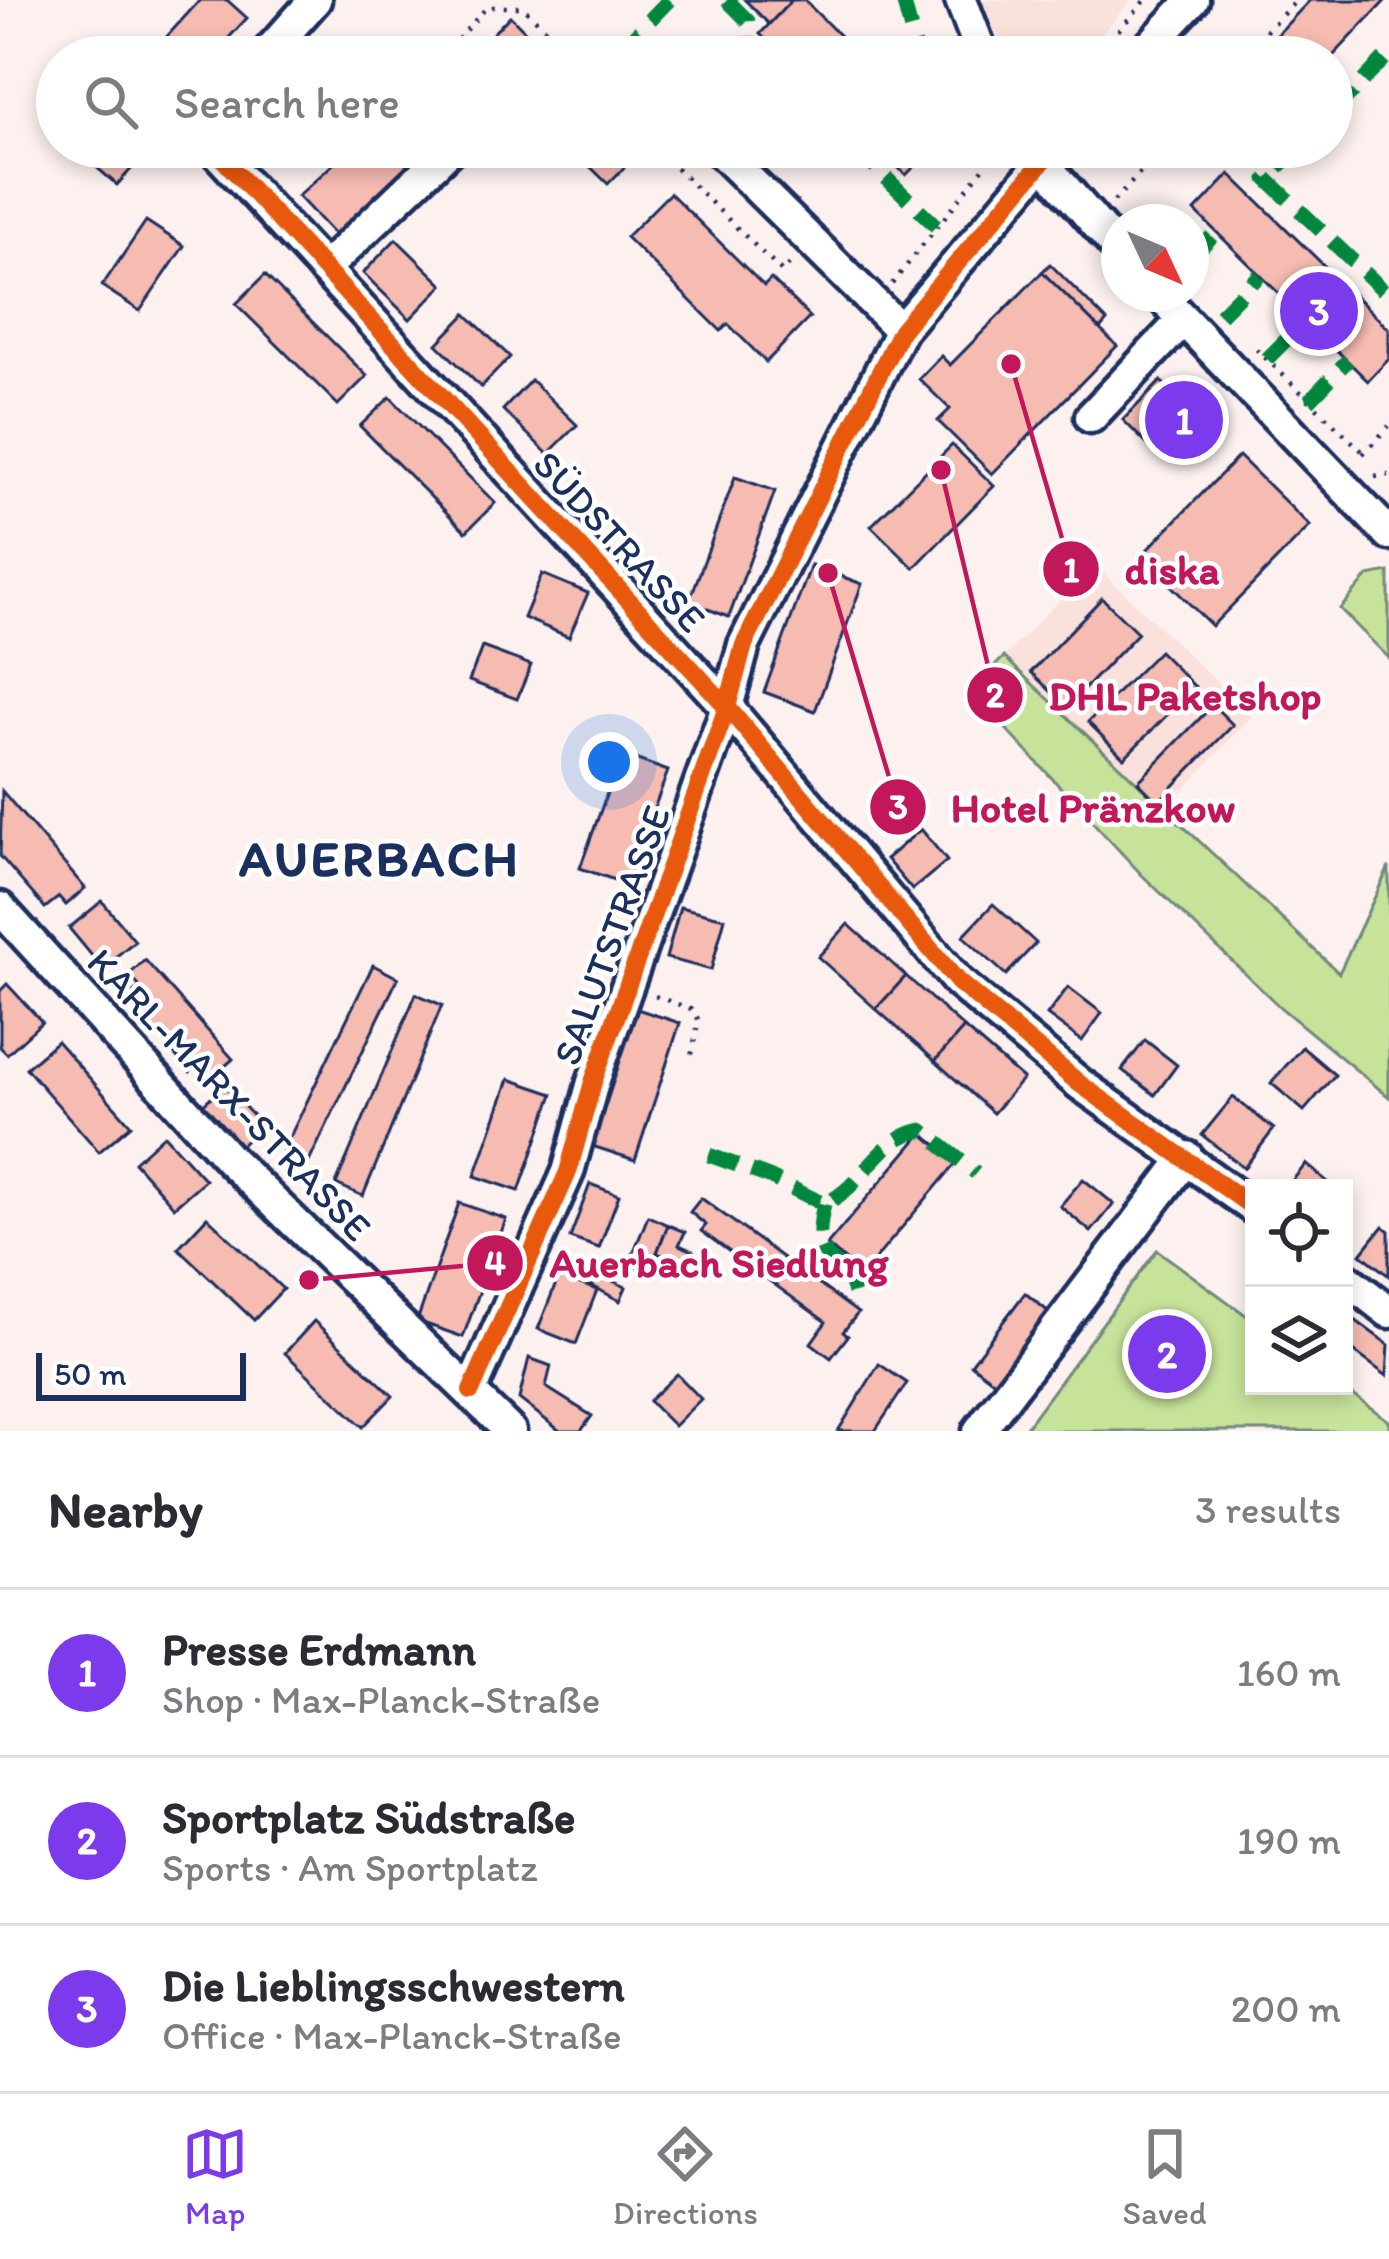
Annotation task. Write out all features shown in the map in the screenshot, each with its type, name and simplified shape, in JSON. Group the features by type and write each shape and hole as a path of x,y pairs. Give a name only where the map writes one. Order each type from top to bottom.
{"street":[{"path":"283,36 315,0"},
{"path":"961,0 975,36"},
{"path":"1160,36 1193,0"},
{"name":"SÜDSTRASSE","path":"231,168 727,706 958,982 1080,1084 1245,1201"},
{"path":"324,269 430,168"},
{"path":"737,168 902,330"},
{"name":"SALUTSTRASSE","path":"471,1391 568,1172 592,1082 727,706 744,645 902,330 1029,168"},
{"path":"1053,168 1101,231"},
{"path":"1176,312 1388,529"},
{"path":"1091,417 1183,320"},
{"name":"KARL-MARX-STRASSE","path":"0,908 230,1160 510,1431"},
{"path":"979,1431 1187,1157"},
{"path":"1353,1284 1389,1312"}],"path":[{"path":"1113,36 1146,0"},
{"path":"1261,36 1297,0"},
{"path":"461,36 487,7 523,8 552,36"},
{"path":"1094,223 1145,168"},
{"path":"1251,345 1364,454"},
{"path":"1339,481 1389,426"},
{"path":"627,987 691,1009 699,1020 690,1060"}],"shaded area":[{"path":"978,0 1132,0 1099,36 998,36"},
{"path":"1094,564 1252,716 1164,811 1004,657"}],"green space":[{"path":"1389,572 1389,658 1340,609 1368,576"},
{"path":"1004,657 1339,973 1389,867 1389,1097 1281,1008 1142,875 970,690"},
{"path":"1157,1250 1245,1314 1245,1395 1353,1395 1389,1421 1389,1431 1023,1431"}],"building":[{"path":"200,0 227,0 247,18 230,36 167,36"},
{"path":"745,0 792,0 769,24"},
{"path":"792,0 804,0 840,36 762,36"},
{"path":"1310,0 1386,0 1352,36 1276,36"},
{"path":"510,16 530,36 490,36"},
{"path":"97,168 132,168 117,185"},
{"path":"329,168 416,168 339,240 298,196"},
{"path":"592,168 624,168 608,184"},
{"path":"1230,174 1389,329 1389,359 1368,381 1209,225 1209,204 1202,204"},
{"path":"670,193 764,286 771,279 810,317 766,362 728,324 721,331 626,237"},
{"path":"146,221 184,246 140,311 102,286"},
{"path":"396,239 443,285 410,319 363,273"},
{"path":"1050,264 1107,321 1100,329 1042,272"},
{"path":"1042,272 1117,346 992,474 938,421 950,409 919,379 941,356 950,365"},
{"path":"265,275 367,376 338,405 236,304"},
{"path":"466,314 510,357 481,387 437,344"},
{"path":"531,380 577,425 548,454 503,410"},
{"path":"1161,381 1198,418 1160,457 1123,420"},
{"path":"390,397 495,503 466,532 360,426"},
{"path":"952,445 994,486 914,568 871,526"},
{"path":"1239,456 1310,526 1212,626 1141,556"},
{"path":"735,477 775,491 729,617 689,602"},
{"path":"811,565 862,584 815,711 764,692"},
{"path":"542,574 588,593 569,637 524,618"},
{"path":"1102,598 1138,633 1067,707 1031,672"},
{"path":"482,647 531,665 517,699 469,681"},
{"path":"1159,651 1195,687 1124,758 1088,722"},
{"path":"1213,705 1233,725 1158,802 1138,782"},
{"path":"621,754 668,771 626,884 580,868"},
{"path":"2,791 85,888 66,905 59,897 45,908 0,856"},
{"path":"921,829 947,861 912,890 886,859"},
{"path":"102,901 135,941 102,968 69,928"},
{"path":"993,904 1036,943 1006,975 963,936"},
{"path":"680,907 725,918 711,970 666,958"},
{"path":"848,924 906,976 876,1009 818,957"},
{"path":"145,960 233,1059 208,1081 196,1067 190,1072 126,999 140,987 129,975"},
{"path":"373,965 398,978 307,1166 282,1153"},
{"path":"906,976 964,1028 935,1061 876,1009"},
{"path":"7,984 42,1022 7,1054 0,1047 0,991"},
{"path":"1068,987 1102,1013 1082,1041 1047,1015"},
{"path":"416,994 442,1005 363,1196 336,1184"},
{"path":"637,1009 680,1023 635,1160 592,1146"},
{"path":"964,1028 1023,1079 993,1113 935,1061"},
{"path":"1145,1040 1177,1065 1155,1095 1122,1070"},
{"path":"57,1041 131,1125 99,1152 26,1068"},
{"path":"1302,1047 1335,1075 1304,1111 1271,1083"},
{"path":"509,1079 553,1094 519,1191 475,1176"},
{"path":"224,1085 262,1125 235,1151 196,1111"},
{"path":"1233,1097 1274,1129 1244,1168 1202,1135"},
{"path":"922,1133 957,1162 862,1275 827,1245"},
{"path":"164,1135 205,1180 174,1207 134,1162"},
{"path":"1306,1164 1324,1179 1294,1179"},
{"path":"1083,1179 1114,1204 1091,1232 1060,1206"},
{"path":"590,1184 619,1195 599,1248 570,1238"},
{"path":"701,1198 858,1313 831,1358 811,1343 826,1322 701,1231 706,1225 690,1212"},
{"path":"459,1203 506,1219 463,1337 417,1321"},
{"path":"648,1216 668,1225 649,1272 629,1264"},
{"path":"207,1217 283,1289 254,1320 178,1248"},
{"path":"668,1225 685,1232 679,1245 693,1251 684,1272 671,1266 674,1260 657,1253"},
{"path":"1383,1226 1389,1231 1389,1276 1361,1254"},
{"path":"592,1272 626,1287 620,1301 587,1283"},
{"path":"559,1276 597,1290 576,1344 538,1329"},
{"path":"1025,1293 1054,1316 1001,1387 971,1364"},
{"path":"1353,1319 1389,1345 1387,1376 1353,1351"},
{"path":"314,1321 393,1396 363,1427 285,1353"},
{"path":"529,1358 551,1366 546,1387 592,1416 581,1431 560,1431 519,1399"},
{"path":"879,1364 907,1383 875,1431 838,1431"},
{"path":"677,1374 701,1399 674,1426 649,1401"}],"marked path":[{"path":"634,36 669,0"},
{"path":"727,0 748,21 749,36"},
{"path":"903,0 912,36"},
{"path":"1353,91 1389,54"},
{"path":"876,168 936,226"},
{"path":"1278,168 1267,179 1383,290"},
{"path":"1209,239 1216,232"},
{"path":"1220,315 1260,275"},
{"path":"1267,359 1306,320"},
{"path":"1309,401 1348,360"},
{"path":"709,1155 824,1204 850,1186 892,1143 922,1130 976,1173"},
{"path":"824,1204 820,1241 854,1293"}],"cycle path":[{"path":"231,168 727,707 958,982 1080,1084 1245,1202"},
{"path":"471,1391 568,1172 593,1082 727,707 744,645 901,330 1037,168"}],"place":[{"name":"Die Lieblingsschwestern","path":"1319,311"},
{"name":"diska","path":"1011,364"},
{"name":"Presse Erdmann","path":"1184,420"},
{"name":"DHL Paketshop","path":"941,470"},
{"name":"Hotel Pränzkow","path":"828,573"},
{"name":"Auerbach Siedlung","path":"309,1280"},
{"name":"Sportplatz Südstraße","path":"1167,1354"}],"district":[{"name":"AUERBACH","path":"380,858"}]}
